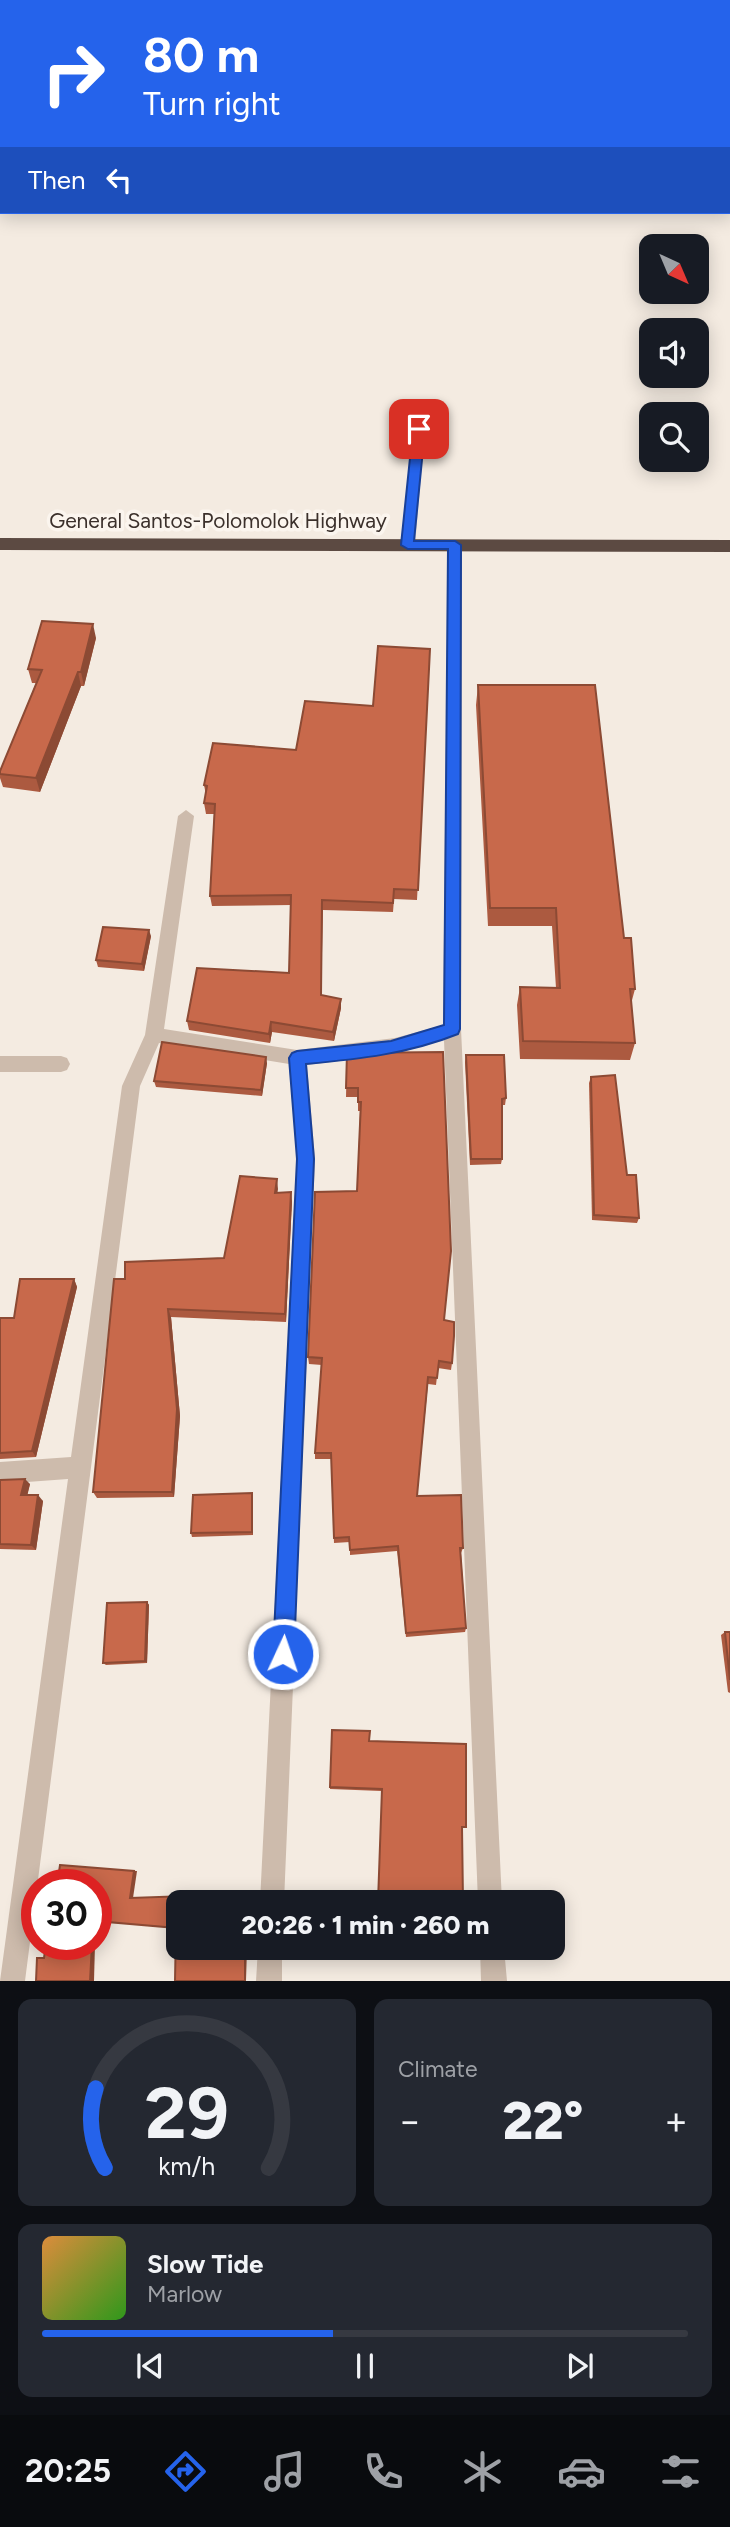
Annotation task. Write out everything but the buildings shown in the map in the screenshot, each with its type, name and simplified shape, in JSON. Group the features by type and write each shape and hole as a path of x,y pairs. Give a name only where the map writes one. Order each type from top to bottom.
{"highway":[{"name":"General Santos-Polomolok Highway","path":"0,542 730,546"}],"street":[{"path":"408,545 419,429"},
{"path":"455,545 452,1029 489,1890"},
{"path":"12,1981 131,1086 154,1035 186,816"},
{"path":"154,1035 297,1058 391,1048 428,1039 452,1029"},
{"path":"273,1890 306,1159 297,1058"},
{"path":"0,1064 61,1063"},
{"path":"0,1473 79,1467"},
{"path":"269,1981 270,1960"},
{"path":"493,1960 494,1981"}],"route":[{"path":"283,1654 306,1159 297,1058 391,1048 428,1039 452,1029 455,545 408,545 419,429"}]}
